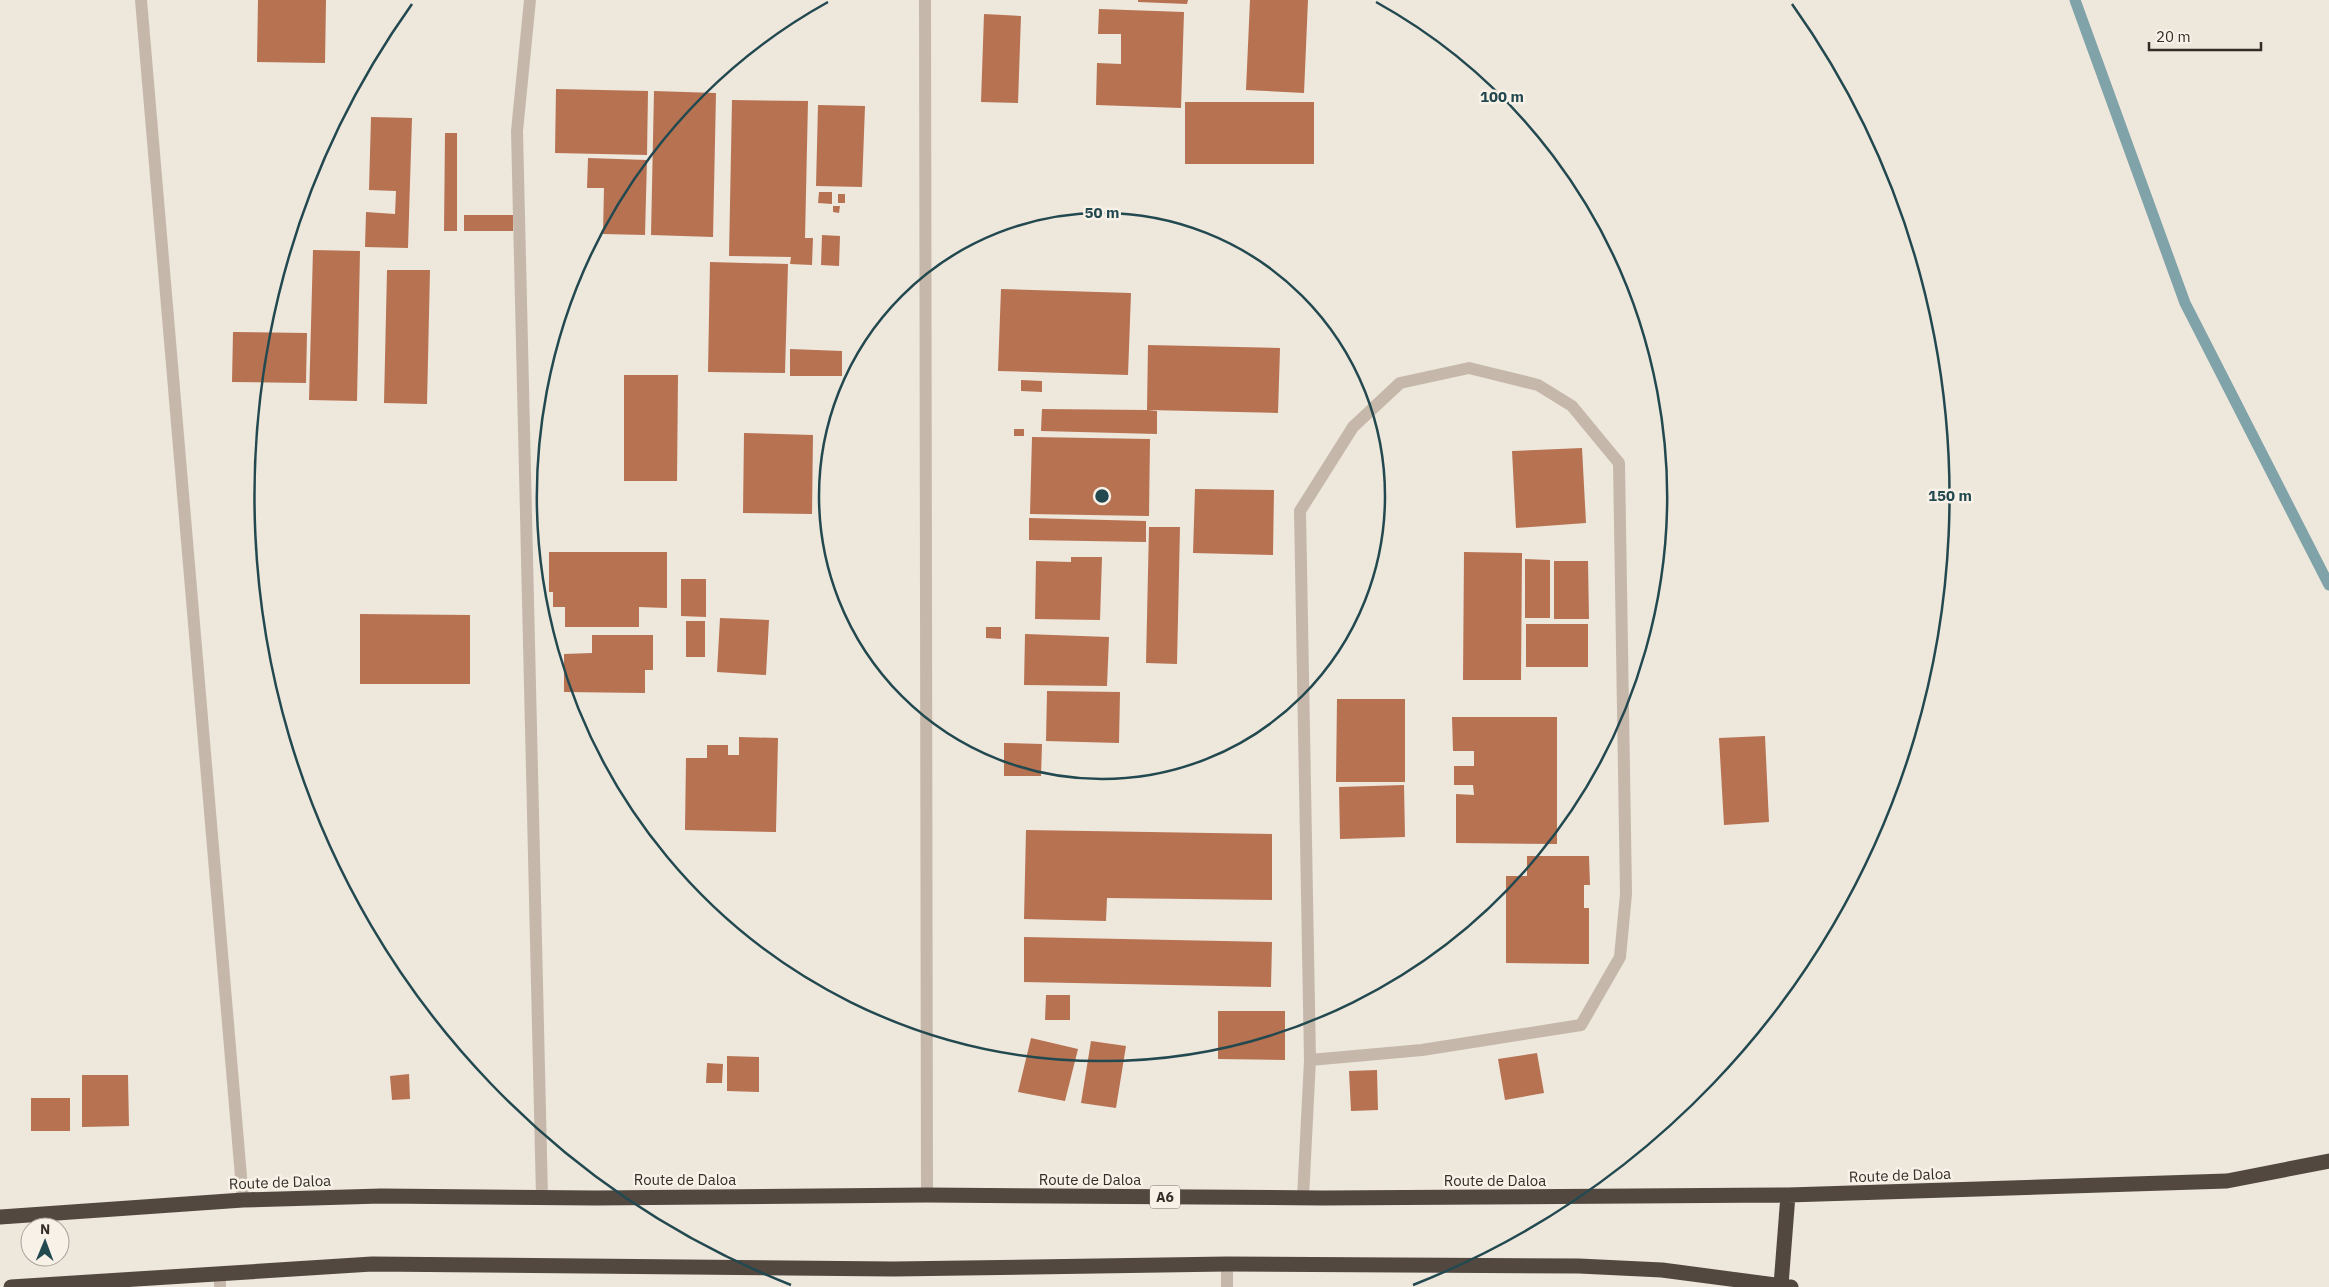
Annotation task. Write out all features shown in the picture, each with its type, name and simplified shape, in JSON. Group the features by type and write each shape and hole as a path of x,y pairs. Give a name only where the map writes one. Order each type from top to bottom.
{"highway":[{"name":"Route de Daloa","path":"0,1217 243,1200 381,1196 927,1195 1303,1198 1788,1195 2228,1181 2329,1161"},
{"path":"11,1287 220,1281 372,1264 894,1269 1227,1264 1578,1266 1662,1270 1784,1286 1788,1195"}],"street":[{"path":"141,0 243,1200"},
{"path":"530,0 516,131 542,1197"},
{"path":"925,0 927,1195"},
{"path":"1303,1198 1310,1060 1300,511 1353,427 1400,383 1469,368 1538,386 1572,406 1619,463 1626,894 1620,957 1581,1025 1422,1050 1310,1060"},
{"path":"1227,1264 1227,1287"}],"building":[{"path":"258,0 326,0 325,63 257,62"},
{"path":"1138,0 1188,0 1187,4 1138,2"},
{"path":"1250,0 1308,0 1304,93 1246,90"},
{"path":"1099,9 1184,12 1181,108 1096,105 1097,63 1121,64 1121,34 1098,34"},
{"path":"984,14 1021,16 1018,103 981,102"},
{"path":"556,89 648,91 647,155 555,153"},
{"path":"654,91 716,93 713,237 651,235"},
{"path":"732,100 808,101 805,238 813,238 812,265 790,264 791,257 729,256"},
{"path":"1185,102 1314,102 1314,164 1185,164"},
{"path":"818,105 865,106 862,187 816,186"},
{"path":"371,117 412,118 408,248 365,247 366,212 395,214 396,191 369,190"},
{"path":"445,133 457,133 457,231 444,231"},
{"path":"588,158 647,160 645,235 603,234 604,188 587,188"},
{"path":"819,192 832,192 832,204 818,203"},
{"path":"838,194 845,194 845,203 838,203"},
{"path":"833,206 840,206 839,213 833,212"},
{"path":"464,215 513,215 513,231 464,231"},
{"path":"822,235 840,236 839,266 821,265"},
{"path":"313,250 360,251 357,401 309,400"},
{"path":"710,262 788,264 785,373 708,372"},
{"path":"387,270 430,270 427,404 384,403"},
{"path":"1001,289 1131,293 1128,375 998,371"},
{"path":"233,332 307,333 306,383 232,382"},
{"path":"1148,345 1280,348 1278,413 1148,410 1157,411 1157,434 1041,431 1042,409 1147,410"},
{"path":"790,349 842,351 842,376 790,376"},
{"path":"624,375 678,375 677,481 624,481"},
{"path":"1021,380 1042,381 1042,392 1021,391"},
{"path":"1014,429 1024,429 1024,436 1014,436"},
{"path":"744,433 813,435 812,514 743,513"},
{"path":"1032,437 1150,439 1149,516 1030,514"},
{"path":"1582,448 1586,523 1516,528 1512,451"},
{"path":"1195,489 1274,490 1273,555 1193,553"},
{"path":"1029,518 1146,521 1146,542 1029,540"},
{"path":"1149,527 1180,527 1177,664 1146,663"},
{"path":"549,552 667,552 667,608 639,607 639,627 565,627 565,607 553,607 553,592 549,592"},
{"path":"1464,552 1522,553 1521,680 1463,680"},
{"path":"1071,557 1102,557 1100,620 1035,619 1036,561 1071,562"},
{"path":"1525,559 1550,560 1550,618 1525,618"},
{"path":"1554,561 1588,561 1589,619 1554,619"},
{"path":"681,579 706,579 706,617 681,616"},
{"path":"360,614 470,615 470,684 360,684"},
{"path":"720,618 769,620 766,675 717,672"},
{"path":"686,621 705,621 705,657 686,657"},
{"path":"1526,624 1588,624 1588,667 1526,667"},
{"path":"986,627 1001,627 1001,639 986,638"},
{"path":"1025,634 1109,637 1107,686 1024,685"},
{"path":"592,635 653,635 653,670 645,670 645,693 564,692 564,654 592,653"},
{"path":"1047,691 1120,692 1119,743 1046,741"},
{"path":"1337,699 1405,699 1405,782 1336,782"},
{"path":"1452,717 1557,717 1557,844 1456,843 1456,794 1474,795 1473,785 1454,785 1454,766 1474,766 1474,751 1453,751"},
{"path":"1765,736 1769,822 1724,825 1719,738"},
{"path":"739,737 778,738 776,832 685,830 686,758 707,758 707,745 728,745 728,755 739,755"},
{"path":"1004,743 1042,744 1041,776 1004,776"},
{"path":"1404,785 1405,837 1340,839 1339,787"},
{"path":"1026,830 1272,834 1272,900 1107,898 1106,921 1024,919"},
{"path":"1527,856 1589,856 1590,885 1584,885 1584,908 1589,908 1589,964 1506,963 1506,876 1527,876"},
{"path":"1024,937 1272,942 1271,987 1024,982"},
{"path":"1046,995 1070,995 1070,1020 1045,1020"},
{"path":"1218,1011 1285,1011 1285,1060 1218,1059"},
{"path":"1031,1038 1078,1049 1065,1101 1018,1092"},
{"path":"1091,1041 1126,1046 1116,1108 1081,1103"},
{"path":"1537,1053 1544,1093 1505,1100 1498,1059"},
{"path":"727,1056 759,1057 759,1092 727,1091"},
{"path":"707,1063 723,1064 722,1083 706,1083"},
{"path":"1377,1070 1378,1110 1351,1111 1349,1071"},
{"path":"409,1074 410,1099 392,1100 390,1076"},
{"path":"82,1075 128,1075 129,1126 82,1127"},
{"path":"31,1098 70,1098 70,1131 31,1131"}],"waterway":[{"path":"2075,0 2185,303 2329,585"}]}
